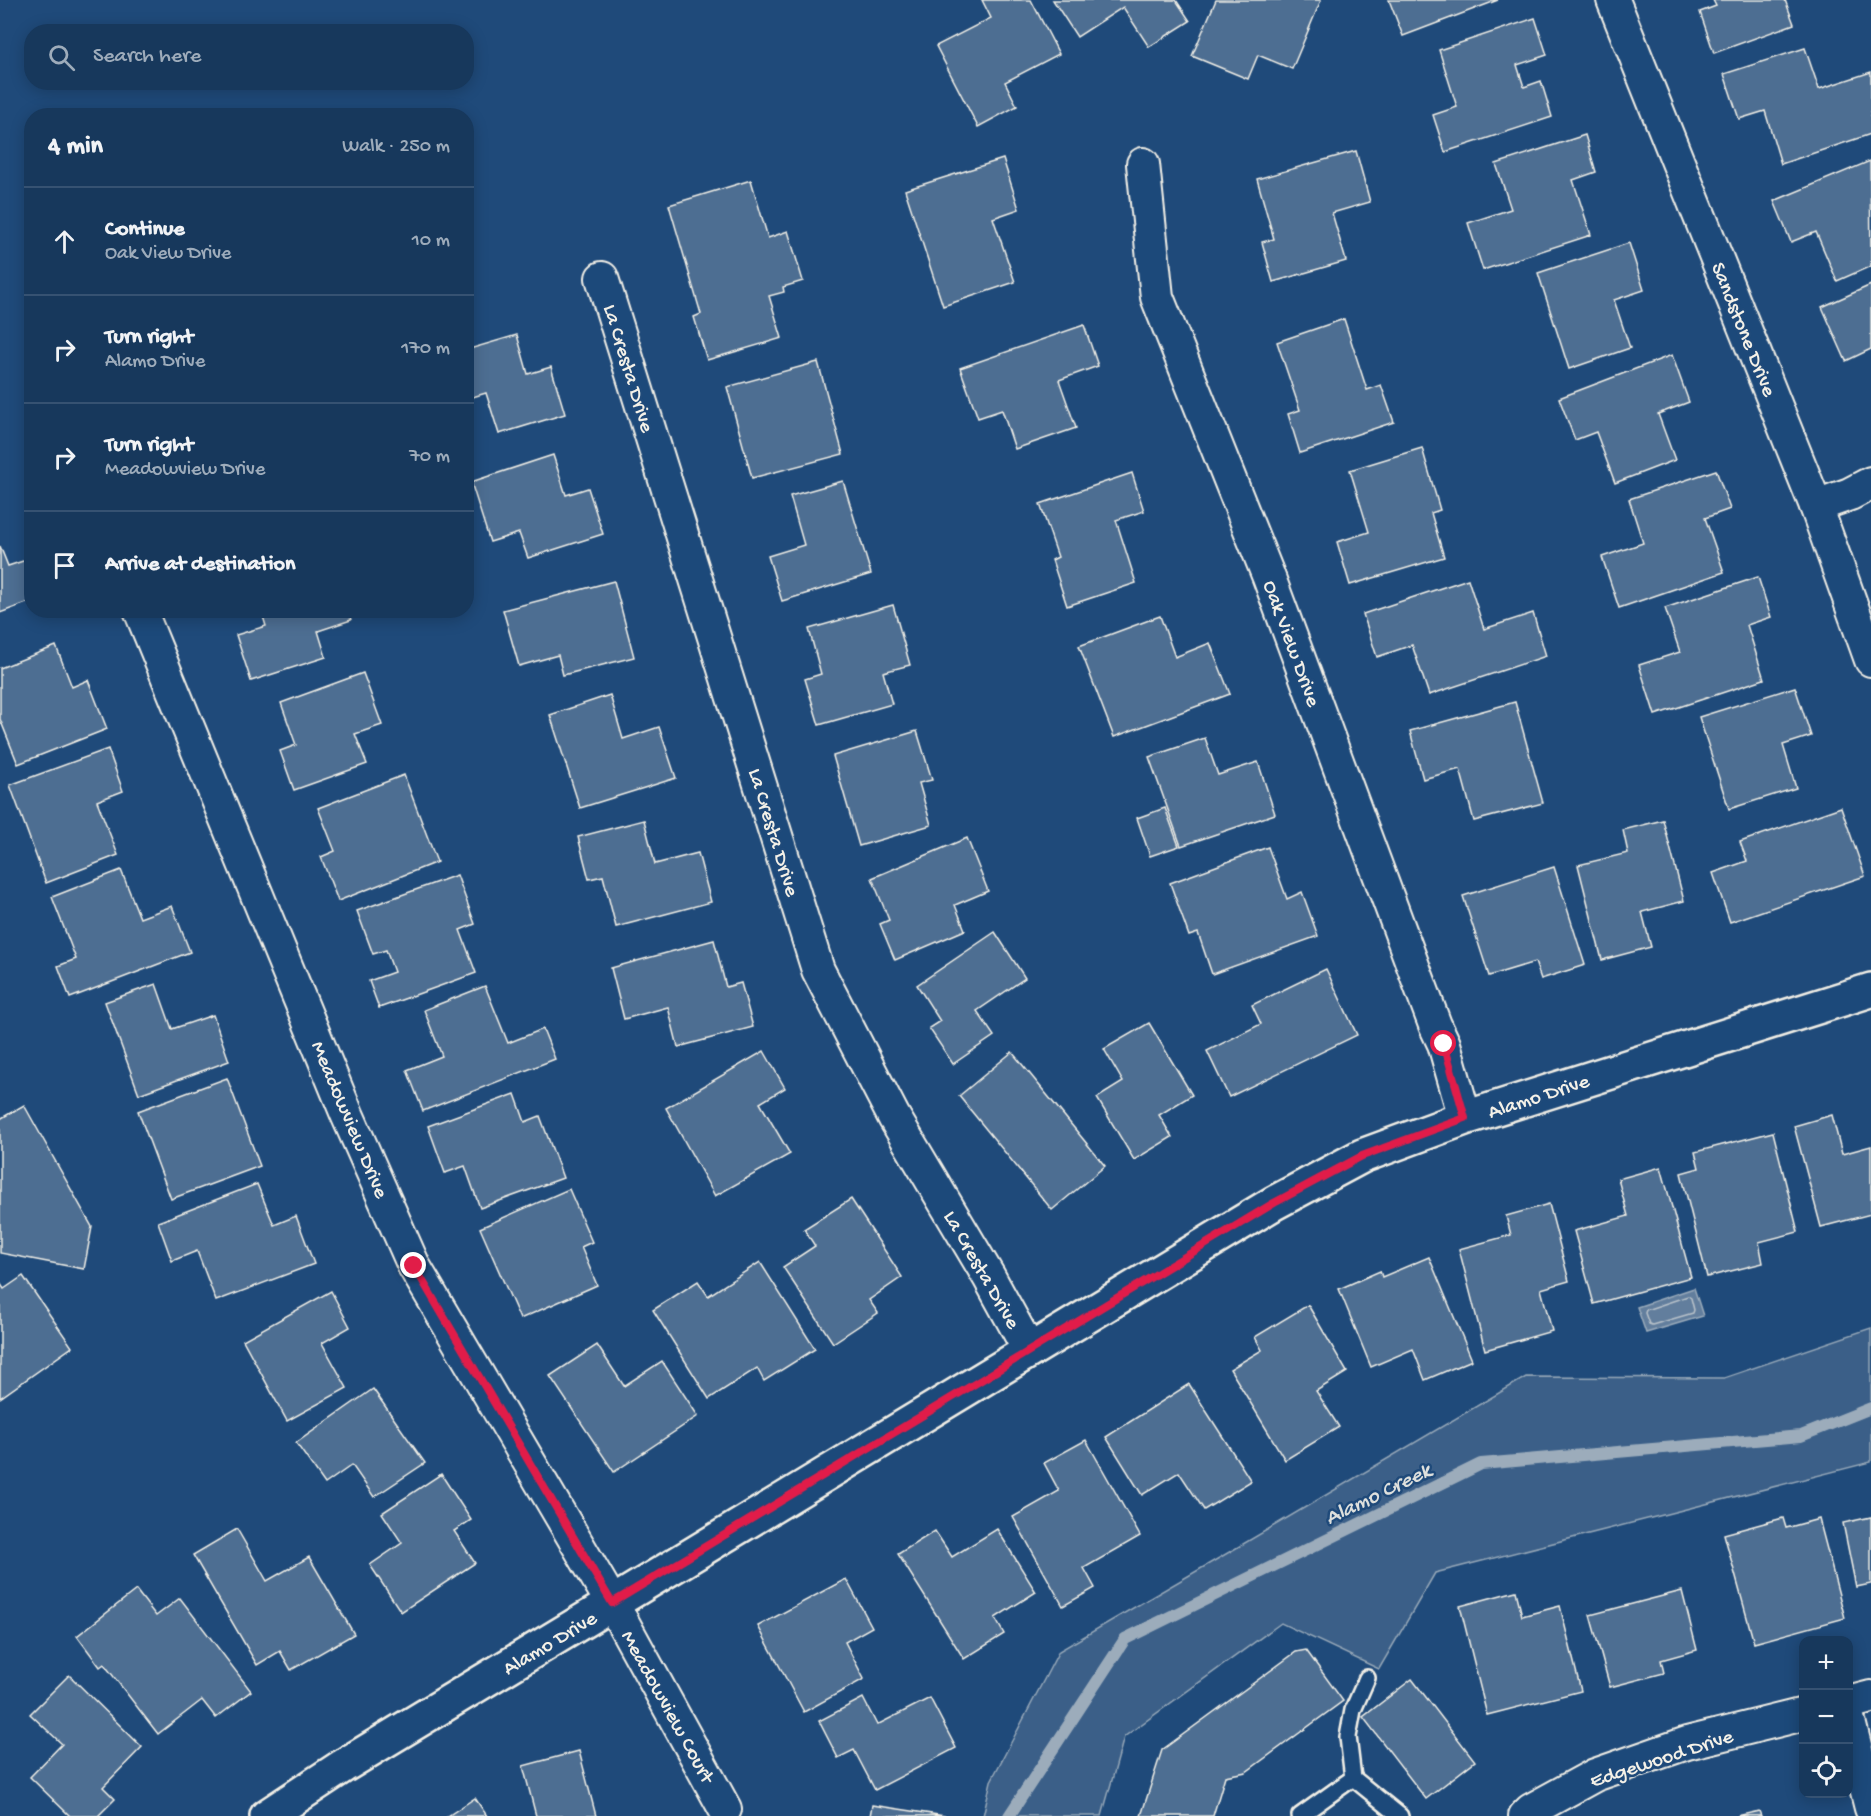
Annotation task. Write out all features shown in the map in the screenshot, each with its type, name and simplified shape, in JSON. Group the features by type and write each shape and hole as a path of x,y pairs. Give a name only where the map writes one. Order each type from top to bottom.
{"main road":[{"name":"Alamo Drive","path":"267,1816 343,1766 1029,1350 1274,1203 1362,1156 1465,1118 1871,990"}],"street":[{"name":"Sandstone Drive","path":"1613,0 1816,506 1871,660"},
{"name":"Oak View Drive","path":"1143,164 1157,297 1268,575 1434,1025 1444,1044 1465,1118"},
{"name":"La Cresta Drive","path":"602,278 818,970 894,1118 990,1277 1029,1350"},
{"path":"1816,506 1850,494 1871,483"},
{"name":"Meadowview Drive","path":"143,618 346,1112 414,1266 612,1603"},
{"name":"Meadowview Court","path":"612,1603 725,1809"},
{"path":"1853,1701 1871,1696"},
{"name":"Edgewood Drive","path":"1525,1816 1531,1810 1595,1775 1687,1743 1799,1715"},
{"path":"1853,1738 1871,1808"}],"lane":[{"path":"1367,1678 1353,1710 1348,1737 1353,1778 1400,1816"},
{"path":"1300,1816 1353,1778"}],"shaded area":[{"path":"1871,1328 1871,1462 1435,1573 1379,1669 1281,1623 1124,1737 1102,1816 983,1816 991,1781 1059,1651 1526,1377 1724,1378"}],"water":[{"path":"1694,1288 1703,1316 1646,1333 1637,1307"}],"building":[{"path":"982,0 1031,0 1059,54 1005,82 1017,106 978,127 936,46 991,18"},
{"path":"1053,0 1176,0 1190,21 1149,47 1123,7 1077,37"},
{"path":"1216,0 1321,0 1292,69 1258,55 1248,79 1192,56"},
{"path":"1389,0 1498,0 1403,36"},
{"path":"1713,0 1785,0 1794,24 1714,53 1700,12 1716,6"},
{"path":"1535,18 1547,55 1517,65 1524,87 1541,81 1552,117 1445,152 1433,115 1457,107 1439,50"},
{"path":"1805,48 1819,89 1871,72 1871,134 1781,164 1765,111 1739,119 1724,74"},
{"path":"1585,135 1596,172 1573,180 1591,235 1483,270 1468,223 1511,209 1496,164"},
{"path":"1356,151 1370,202 1332,213 1346,261 1273,282 1262,242 1274,239 1257,179"},
{"path":"1003,159 1019,209 993,218 1015,282 943,306 905,190"},
{"path":"1870,161 1871,266 1837,281 1816,232 1791,242 1774,201"},
{"path":"751,180 768,238 788,231 803,281 783,287 784,292 769,296 782,338 707,360 694,317 701,314 669,205"},
{"path":"1629,243 1644,290 1614,300 1630,348 1569,369 1538,273"},
{"path":"1871,285 1871,349 1846,361 1822,307"},
{"path":"1344,319 1367,390 1381,385 1394,422 1300,453 1288,414 1300,410 1277,342"},
{"path":"1084,325 1098,366 1059,380 1076,428 1015,449 1002,410 978,418 960,368"},
{"path":"517,335 528,374 551,367 565,414 499,434 486,393 474,397 474,348"},
{"path":"1672,355 1689,402 1658,414 1675,460 1615,483 1596,432 1575,440 1559,398"},
{"path":"818,362 843,454 752,478 727,387"},
{"path":"1422,448 1440,510 1431,513 1444,557 1350,585 1337,542 1369,532 1350,470"},
{"path":"553,455 566,495 588,488 603,534 528,558 519,533 490,542 474,491 474,481"},
{"path":"1716,470 1730,509 1705,518 1724,572 1619,608 1602,557 1643,543 1629,499"},
{"path":"1132,473 1144,511 1116,520 1136,583 1067,606 1052,560 1058,557 1040,504"},
{"path":"843,481 871,574 782,601 768,556 804,545 790,496"},
{"path":"0,546 8,566 24,561 24,604 0,613"},
{"path":"1758,577 1771,617 1747,625 1764,679 1655,715 1639,665 1680,652 1665,608"},
{"path":"1468,579 1484,629 1533,613 1546,656 1429,695 1412,645 1377,657 1363,614"},
{"path":"614,581 634,657 563,675 558,655 519,666 503,610"},
{"path":"893,605 910,665 883,672 892,704 819,725 805,679 821,674 809,629"},
{"path":"1160,616 1175,657 1210,643 1230,694 1114,737 1079,646"},
{"path":"264,618 350,618 351,620 318,631 326,657 251,681 236,635 266,626"},
{"path":"56,646 72,687 88,680 107,729 18,764 0,719 0,668"},
{"path":"363,673 382,725 355,734 367,764 294,790 280,751 296,745 281,703"},
{"path":"1795,687 1811,736 1783,745 1796,788 1729,809 1699,717"},
{"path":"610,695 623,739 659,727 676,778 580,808 550,715"},
{"path":"1515,702 1543,803 1474,821 1460,769 1423,779 1410,731"},
{"path":"917,731 932,780 919,783 931,825 859,846 833,756"},
{"path":"1205,738 1218,775 1258,762 1275,814 1181,846 1149,757"},
{"path":"108,749 123,791 97,801 118,855 46,883 10,785"},
{"path":"404,775 437,862 338,901 321,857 335,851 318,808"},
{"path":"1841,807 1865,876 1730,922 1713,873 1747,861 1740,842"},
{"path":"1165,808 1179,846 1150,856 1137,818"},
{"path":"644,820 655,864 698,853 711,902 616,927 603,876 589,879 578,837"},
{"path":"1663,820 1684,901 1642,912 1651,947 1602,960 1578,865 1628,853 1623,830"},
{"path":"967,838 988,891 955,905 965,930 895,960 880,924 889,920 872,878"},
{"path":"1268,847 1287,899 1302,892 1318,936 1212,974 1198,933 1189,936 1170,883"},
{"path":"1554,867 1585,965 1541,979 1535,962 1489,976 1463,896"},
{"path":"121,870 140,918 172,906 190,952 70,998 58,966 76,959 52,897"},
{"path":"457,875 475,924 460,930 476,973 379,1008 369,981 394,972 386,950 373,954 357,911"},
{"path":"995,932 1025,978 977,1011 994,1036 953,1064 929,1028 940,1021 917,985"},
{"path":"714,940 726,987 741,983 753,1027 678,1047 668,1007 624,1019 611,968"},
{"path":"1326,969 1357,1035 1229,1097 1207,1051 1261,1024 1252,1005"},
{"path":"156,984 172,1029 213,1015 229,1061 139,1094 105,1002"},
{"path":"485,986 508,1043 543,1029 555,1059 423,1111 407,1070 442,1056 424,1010"},
{"path":"1149,1023 1192,1095 1159,1115 1172,1137 1134,1160 1097,1098 1123,1082 1104,1049"},
{"path":"764,1051 785,1088 760,1103 790,1154 715,1196 666,1108"},
{"path":"1012,1052 1105,1166 1052,1210 959,1096"},
{"path":"227,1078 260,1166 171,1199 138,1111"},
{"path":"515,1094 525,1122 540,1116 563,1178 480,1208 465,1166 445,1173 428,1126"},
{"path":"24,1105 92,1227 84,1269 0,1253 0,1119"},
{"path":"1832,1115 1842,1154 1871,1146 1871,1214 1821,1227 1794,1126"},
{"path":"1773,1132 1798,1232 1759,1242 1763,1263 1707,1277 1681,1173 1699,1168 1695,1152"},
{"path":"1661,1167 1691,1277 1594,1304 1574,1231 1628,1216 1618,1179"},
{"path":"257,1184 274,1225 296,1216 314,1264 216,1301 197,1251 172,1261 158,1222"},
{"path":"569,1189 592,1242 581,1247 597,1285 520,1319 480,1228"},
{"path":"851,1199 902,1277 869,1300 878,1313 833,1343 783,1267 815,1246 804,1229"},
{"path":"1549,1204 1569,1281 1541,1289 1552,1331 1485,1350 1459,1249 1511,1235 1506,1216"},
{"path":"1429,1257 1472,1360 1425,1380 1413,1349 1371,1367 1339,1289 1380,1271 1382,1277"},
{"path":"760,1262 815,1349 764,1381 757,1368 709,1399 653,1310 698,1281 708,1296"},
{"path":"23,1276 72,1347 0,1398 0,1283 4,1289"},
{"path":"331,1291 350,1327 322,1343 347,1388 287,1421 243,1340"},
{"path":"1308,1305 1347,1372 1316,1391 1339,1427 1285,1460 1230,1369 1262,1350 1255,1337"},
{"path":"597,1345 624,1386 662,1361 698,1416 614,1472 550,1376"},
{"path":"1189,1384 1251,1481 1204,1510 1179,1472 1142,1495 1106,1437"},
{"path":"373,1389 425,1463 374,1497 352,1465 325,1484 296,1443"},
{"path":"1086,1440 1140,1536 1084,1568 1095,1588 1063,1606 1013,1517 1059,1491 1044,1463"},
{"path":"441,1474 471,1520 454,1531 475,1563 401,1612 370,1565 402,1543 382,1513"},
{"path":"1871,1517 1871,1584 1856,1587 1843,1523"},
{"path":"1783,1518 1786,1528 1819,1519 1845,1618 1754,1643 1724,1534"},
{"path":"237,1529 267,1581 309,1557 354,1634 291,1670 280,1651 257,1665 193,1555"},
{"path":"997,1529 1036,1592 995,1618 1004,1634 964,1659 898,1554 935,1531 952,1557"},
{"path":"846,1579 872,1627 845,1642 864,1679 804,1712 758,1626"},
{"path":"136,1590 156,1616 180,1598 251,1691 216,1718 202,1700 158,1734 104,1664 100,1667 77,1636"},
{"path":"1516,1591 1522,1616 1560,1606 1581,1691 1487,1715 1460,1606"},
{"path":"1682,1591 1697,1650 1661,1660 1664,1673 1610,1687 1590,1615"},
{"path":"1306,1650 1343,1701 1246,1772 1225,1776 1213,1816 1141,1816 1162,1750 1296,1652"},
{"path":"69,1675 142,1747 103,1787 115,1799 98,1816 70,1816 30,1777 62,1744 30,1714"},
{"path":"1412,1679 1475,1761 1426,1799 1363,1717"},
{"path":"863,1698 877,1725 930,1698 956,1748 875,1790 854,1750 838,1758 819,1721"},
{"path":"579,1751 596,1816 536,1816 523,1766"},
{"path":"475,1798 487,1816 448,1816"},
{"path":"872,1805 945,1816 870,1816"},
{"path":"1759,1811 1761,1816 1737,1816"}],"waterway":[{"name":"Alamo Creek","path":"1009,1816 1125,1639 1481,1464 1801,1436 1871,1408"}],"route":[{"path":"414,1266 612,1603 1274,1203 1362,1156 1465,1118 1444,1044"}]}
